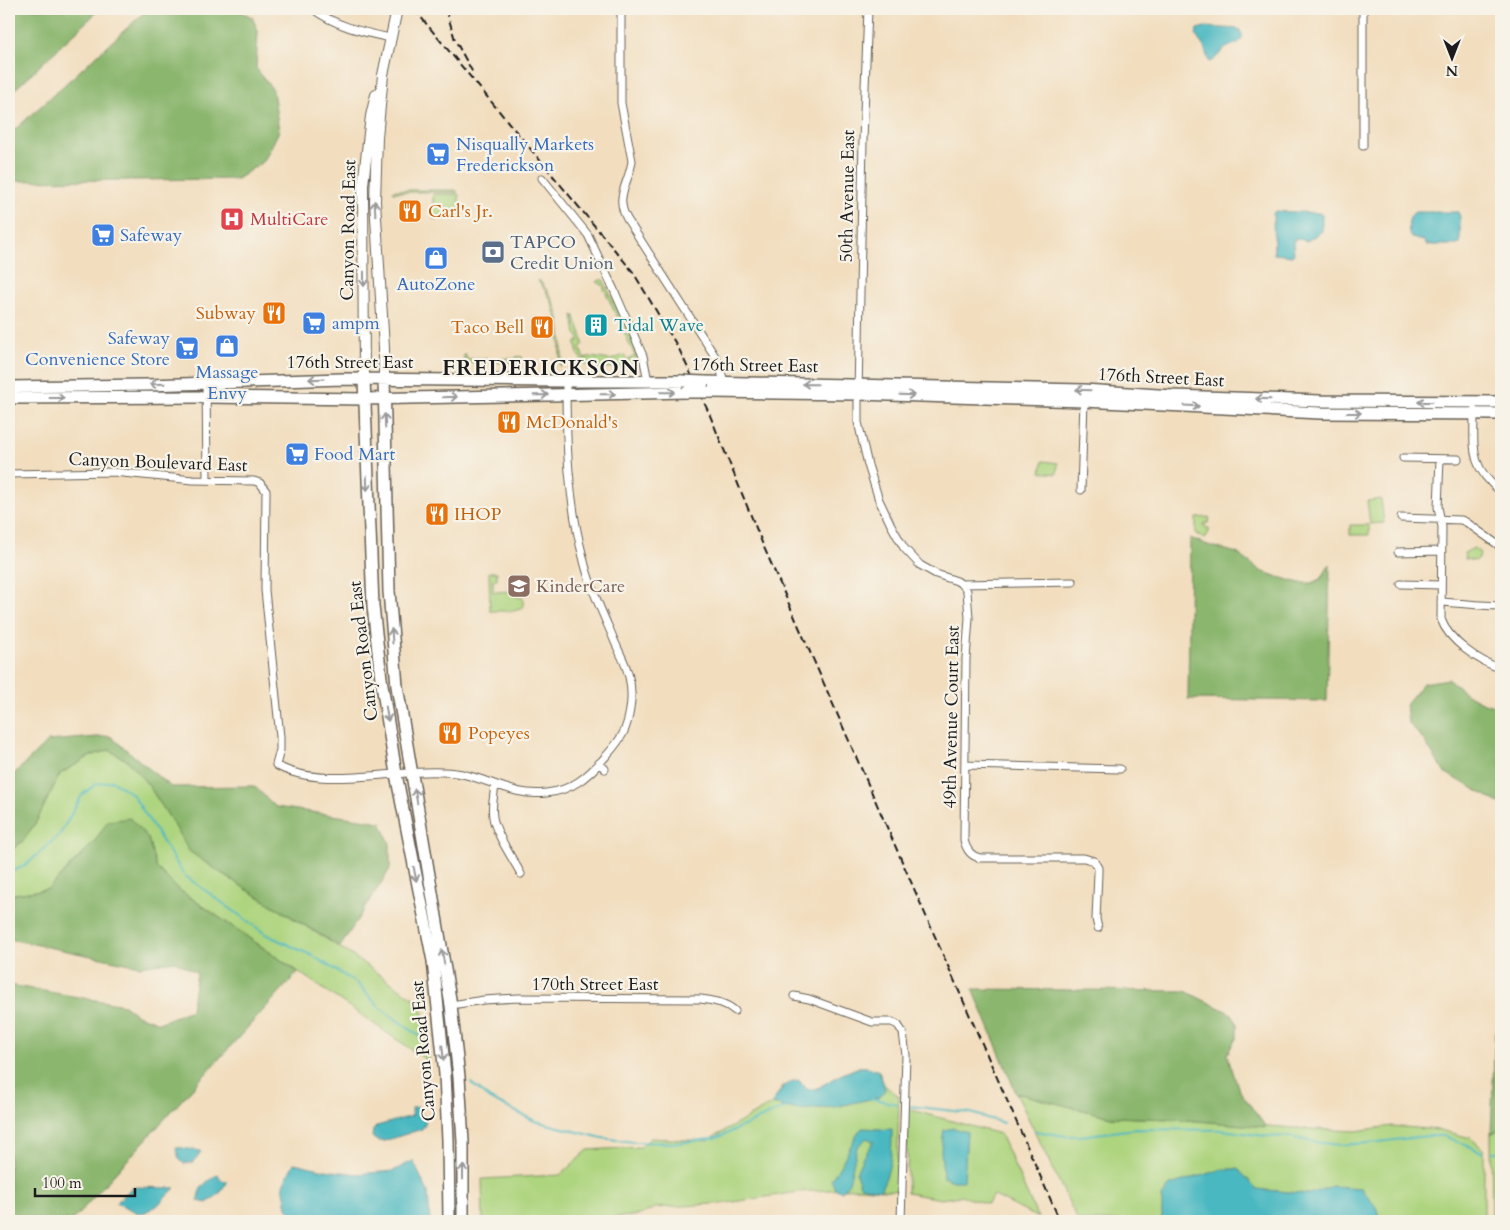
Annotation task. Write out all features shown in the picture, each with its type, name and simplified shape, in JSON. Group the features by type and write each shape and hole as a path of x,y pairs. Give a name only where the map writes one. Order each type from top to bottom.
{"main road":[{"name":"Canyon Road East","path":"397,9 383,75 377,137 375,201 384,348 389,590 397,686 451,1005 463,1142 463,1221"},
{"name":"Canyon Road East","path":"383,75 371,116 363,186 364,399 373,606 381,678 396,774 432,962 445,1074 448,1140 448,1221"},
{"name":"176th Street East","path":"9,386 384,379 648,381 685,387"},
{"name":"176th Street East","path":"707,387 724,382 1320,413 1474,408 1501,402"},
{"name":"176th Street East","path":"9,398 206,397 364,399 566,395 685,387 1084,390 1173,396 1474,408 1501,414"},
{"path":"1098,402 1112,398 1170,400 1173,396"},
{"path":"432,962 443,1000 451,1005"}],"street":[{"path":"313,9 333,21 367,33 390,38"},
{"path":"621,9 621,103 632,162 621,195 620,201 623,212 718,360 724,382"},
{"name":"50th Avenue East","path":"868,9 858,422 868,465 880,500 904,548 920,565 961,584"},
{"path":"1363,9 1363,146"},
{"path":"542,178 588,235 643,356 648,381"},
{"path":"396,774 426,772 462,774 517,792 546,793 563,789 579,781 618,742 625,730 629,716 631,690 629,676 590,581 576,528 567,442 566,381"},
{"path":"206,382 208,479"},
{"path":"1081,490 1084,401"},
{"path":"1474,408 1475,460 1489,482 1501,492"},
{"path":"1403,458 1458,459"},
{"path":"1440,459 1438,507 1441,551 1441,619 1448,632 1474,656 1501,668"},
{"name":"Canyon Boulevard East","path":"9,474 113,472 193,480 254,481 260,483 266,491 265,590 280,736 280,750 276,765 300,774 333,777 396,774"},
{"path":"1401,518 1457,519 1466,522 1500,545"},
{"path":"1398,552 1441,551"},
{"path":"961,584 1073,582"},
{"name":"49th Avenue Court East","path":"961,584 967,591 969,618 966,659 964,840 966,847 976,858 1084,858 1095,863 1098,873 1096,919 1098,928"},
{"path":"1401,584 1441,585"},
{"path":"1441,602 1501,606"},
{"path":"599,763 605,769"},
{"path":"965,765 1120,769"},
{"path":"496,785 492,806 493,818 496,828 521,874"},
{"path":"794,996 809,999 872,1022 892,1022 898,1025 904,1033 906,1056 901,1221"},
{"name":"170th Street East","path":"451,1005 484,1000 518,998 701,999 725,1003 736,1011"}],"green space":[{"path":"9,9 100,9 9,95"},
{"path":"148,9 235,9 252,17 258,31 256,68 273,90 279,131 264,161 237,179 9,181 9,135"},
{"path":"394,190 456,190 458,192 393,192"},
{"path":"433,194 458,194 459,219 433,219"},
{"path":"603,279 639,354 636,356 637,367 590,368 578,354 576,342 579,341 573,315 582,338 583,345 580,348 584,359 590,357 611,360 624,355 627,360 635,356 602,284 596,282"},
{"path":"539,280 553,300 560,321 562,366 560,366 558,321 551,301"},
{"path":"464,355 466,355 466,359 516,359 516,357 522,357 522,362 463,363"},
{"path":"1043,461 1058,463 1057,473 1041,472"},
{"path":"1381,499 1384,523 1370,524 1367,501"},
{"path":"1209,517 1210,519 1204,526 1210,529 1204,539 1196,534 1196,518"},
{"path":"1350,525 1369,525 1369,535 1350,535"},
{"path":"1190,538 1237,553 1261,571 1300,583 1312,583 1321,579 1330,564 1327,701 1188,699"},
{"path":"1474,548 1480,553 1479,558 1475,561 1465,559 1464,553"},
{"path":"489,572 497,572 497,580 493,580 493,592 516,591 517,597 523,598 523,608 514,611 490,611"},
{"path":"1449,679 1473,698 1486,704 1501,707 1501,804 1444,772 1425,742 1408,722 1406,704 1423,683"},
{"path":"110,736 171,787 254,786 276,807 381,822 390,844 390,869 340,947 227,877 189,851 149,786 128,761 109,750 90,756 60,774 36,822 23,841 9,852 9,779 48,741"},
{"path":"109,750 128,761 149,786 189,851 347,952 422,1004 428,1061 178,889 156,867 148,838 108,821 95,841 48,889 9,895 9,852 23,841 36,822 60,774 90,756"},
{"path":"130,818 148,838 156,867 178,889 298,972 72,1221 9,1221 9,985 124,1005 137,1015 159,1023 191,1010 197,973 175,961 140,966 9,939 9,895 48,889 95,841 108,821"},
{"path":"973,989 1185,991 1232,1014 1237,1023 1237,1037 1227,1054 1239,1090 1266,1127 1173,1119 1111,1117 1016,1093"},
{"path":"1501,1022 1501,1128 1491,1134 1495,1032"},
{"path":"859,1067 868,1067 879,1071 884,1085 899,1096 897,1191 859,1188 798,1192 727,1203 655,1208 640,1215 585,1221 483,1221 482,1179 560,1175 588,1150 641,1147 650,1138 707,1141 772,1104 782,1087 790,1082 798,1080 809,1090 818,1088 836,1077"},
{"path":"1016,1093 1111,1117 1173,1119 1356,1131 1392,1126 1440,1130 1471,1138 1484,1150 1484,1221 1078,1221"},
{"path":"908,1109 1000,1134 1038,1218 993,1195 988,1204 960,1196 941,1199 907,1193"},
{"path":"1501,1128 1501,1221 1492,1221 1491,1134"}],"water":[{"path":"1205,27 1239,29 1242,39 1225,49 1209,62 1204,47 1196,36 1197,29"},
{"path":"1275,211 1319,213 1322,215 1322,231 1307,241 1293,240 1294,254 1292,256 1274,254 1273,214"},
{"path":"1415,212 1458,212 1460,217 1460,243 1458,245 1426,245 1424,241 1411,238 1408,224 1410,217"},
{"path":"859,1067 868,1067 879,1071 885,1090 879,1097 835,1107 798,1110 772,1104 782,1089 793,1081 798,1080 809,1090 818,1088 836,1077"},
{"path":"412,1108 420,1108 420,1115 426,1117 425,1125 422,1129 384,1141 377,1141 372,1137 373,1130 377,1126 412,1116"},
{"path":"862,1128 892,1129 890,1161 884,1183 880,1190 860,1186 856,1173 863,1157 874,1142 867,1138 857,1147 849,1183 842,1191 835,1189 831,1179"},
{"path":"954,1128 967,1132 964,1181 953,1181 943,1177 941,1150 944,1130"},
{"path":"176,1147 201,1151 194,1162 184,1164 179,1159"},
{"path":"413,1161 428,1192 430,1221 295,1221 287,1207 283,1185 294,1163 325,1170 357,1174 393,1171"},
{"path":"1223,1169 1238,1169 1257,1189 1309,1194 1332,1186 1361,1188 1376,1207 1381,1221 1160,1221 1162,1218 1162,1197 1170,1185"},
{"path":"218,1174 221,1180 227,1182 219,1194 207,1203 198,1201 201,1188"},
{"path":"133,1187 175,1188 157,1206 141,1214 116,1203"}],"waterway":[{"path":"9,873 26,865 60,834 82,795 96,784 113,781 133,795 184,875 267,935 313,956 358,984 379,1007 421,1037"},
{"path":"471,1083 490,1099 535,1121 602,1138 634,1142 679,1143 717,1138 786,1107"},
{"path":"870,1098 897,1104"},
{"path":"910,1106 971,1113 1003,1123"},
{"path":"1036,1131 1065,1136 1080,1136 1135,1129 1222,1130 1265,1136 1290,1137 1340,1145 1444,1136 1482,1152"},
{"path":"1493,1152 1501,1152"}],"railway":[{"path":"414,9 633,272 679,349 709,413 763,545 1060,1221"},
{"path":"446,9 455,40 473,73"}],"place":[{"name":"Nisqually Markets Frederickson","path":"438,154"},
{"name":"Carl's Jr.","path":"410,211"},
{"name":"MultiCare","path":"232,219"},
{"name":"Safeway","path":"103,235"},
{"name":"TAPCO Credit Union","path":"493,252"},
{"name":"AutoZone","path":"436,258"},
{"name":"Subway","path":"274,313"},
{"name":"ampm","path":"314,323"},
{"name":"Tidal Wave","path":"596,325"},
{"name":"Taco Bell","path":"542,327"},
{"name":"Massage Envy","path":"227,346"},
{"name":"Safeway Convenience Store","path":"187,348"},
{"name":"McDonald's","path":"509,422"},
{"name":"Food Mart","path":"297,454"},
{"name":"IHOP","path":"437,514"},
{"name":"KinderCare","path":"519,586"},
{"name":"Popeyes","path":"450,733"}],"district":[{"name":"FREDERICKSON","path":"541,367"}]}
